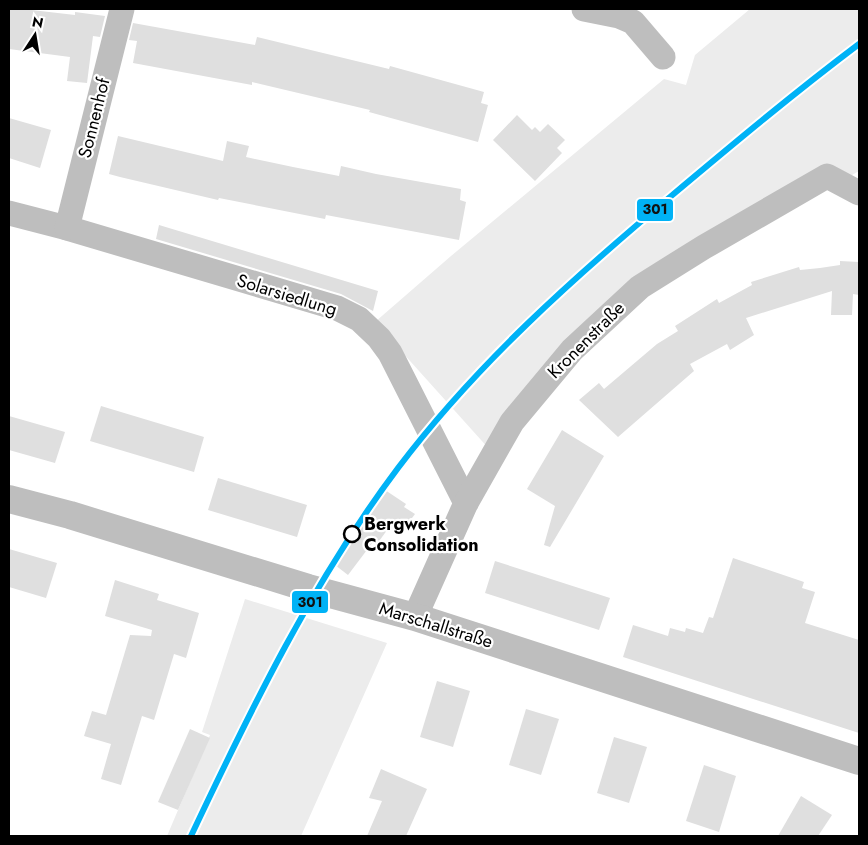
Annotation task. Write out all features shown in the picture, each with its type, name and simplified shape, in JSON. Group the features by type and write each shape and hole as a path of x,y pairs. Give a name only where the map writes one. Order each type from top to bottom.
{"street":[{"name":"Sonnenhof","path":"67,228 122,9"},
{"path":"584,9 619,16 633,22 663,57"},
{"name":"Kronenstraße","path":"415,617 466,504 512,422 572,350 640,287 704,247 827,176 859,193"},
{"name":"Solarsiedlung","path":"9,213 67,228 337,308 359,320 379,338 399,368 466,504"},
{"name":"Marschallstraße","path":"9,500 70,515 308,588 415,617 859,761"}],"shaded area":[{"path":"750,9 859,9 859,171 643,295 490,450 375,322 451,256 664,79 686,85 695,55"},
{"path":"245,599 387,643 301,836 167,836 210,735 202,732"}],"building":[{"path":"9,9 75,15 75,12 105,16 100,37 93,36 87,83 67,81 70,57 9,49"},
{"path":"133,23 255,45 257,37 389,69 390,66 484,92 481,103 488,105 478,142 369,112 370,110 252,82 252,85 133,63 137,41 129,40"},
{"path":"517,115 532,130 535,127 540,132 548,124 565,140 557,148 562,153 535,181 493,140"},
{"path":"9,118 51,130 40,168 9,158"},
{"path":"118,136 223,161 227,141 249,146 246,157 293,167 339,176 341,166 461,189 460,200 466,202 459,240 326,215 325,219 219,198 218,200 109,174"},
{"path":"159,225 378,291 373,311 341,294 156,239"},
{"path":"840,261 859,262 859,295 853,294 852,315 831,315 832,291 746,318 754,335 730,350 727,344 690,364 694,371 618,437 579,400 599,383 604,389 657,344 678,331 675,326 717,299 719,303 752,285 751,282 799,267 800,270 820,268 840,265"},
{"path":"101,406 204,437 194,472 90,441"},
{"path":"9,416 65,432 55,463 9,450"},
{"path":"562,430 604,456 550,547 544,545 555,506 527,489"},
{"path":"218,478 307,505 297,537 208,510"},
{"name":"Bergwerk Consolidation","path":"382,488 406,504 404,507 415,514 400,534 390,526 377,544 373,542 348,575 335,565 357,533 353,531"},
{"path":"9,549 57,563 46,598 9,587"},
{"path":"733,558 804,582 802,588 815,592 805,623 859,640 859,733 623,657 633,625 668,636 670,628 685,632 686,628 703,633 709,617 713,618"},
{"path":"495,561 610,598 599,630 485,593"},
{"path":"115,580 159,594 157,600 199,613 186,658 174,654 154,720 142,716 121,785 101,779 111,744 84,736 92,711 106,715 130,635 151,636 152,630 105,616"},
{"path":"437,681 470,691 453,747 420,737"},
{"path":"526,709 559,719 541,775 509,765"},
{"path":"190,729 210,738 178,810 158,802"},
{"path":"614,737 647,747 629,803 597,793"},
{"path":"704,765 736,776 719,832 686,821"},
{"path":"381,769 427,789 406,836 367,836 382,801 369,798"},
{"path":"801,796 832,815 818,836 778,836"}],"transit line":[{"name":"301","path":"191,836 260,694 311,601 367,511 428,430 492,359 561,292 670,197 859,44"}],"place":[{"name":"Bergwerk Consolidation","path":"352,534"}]}
